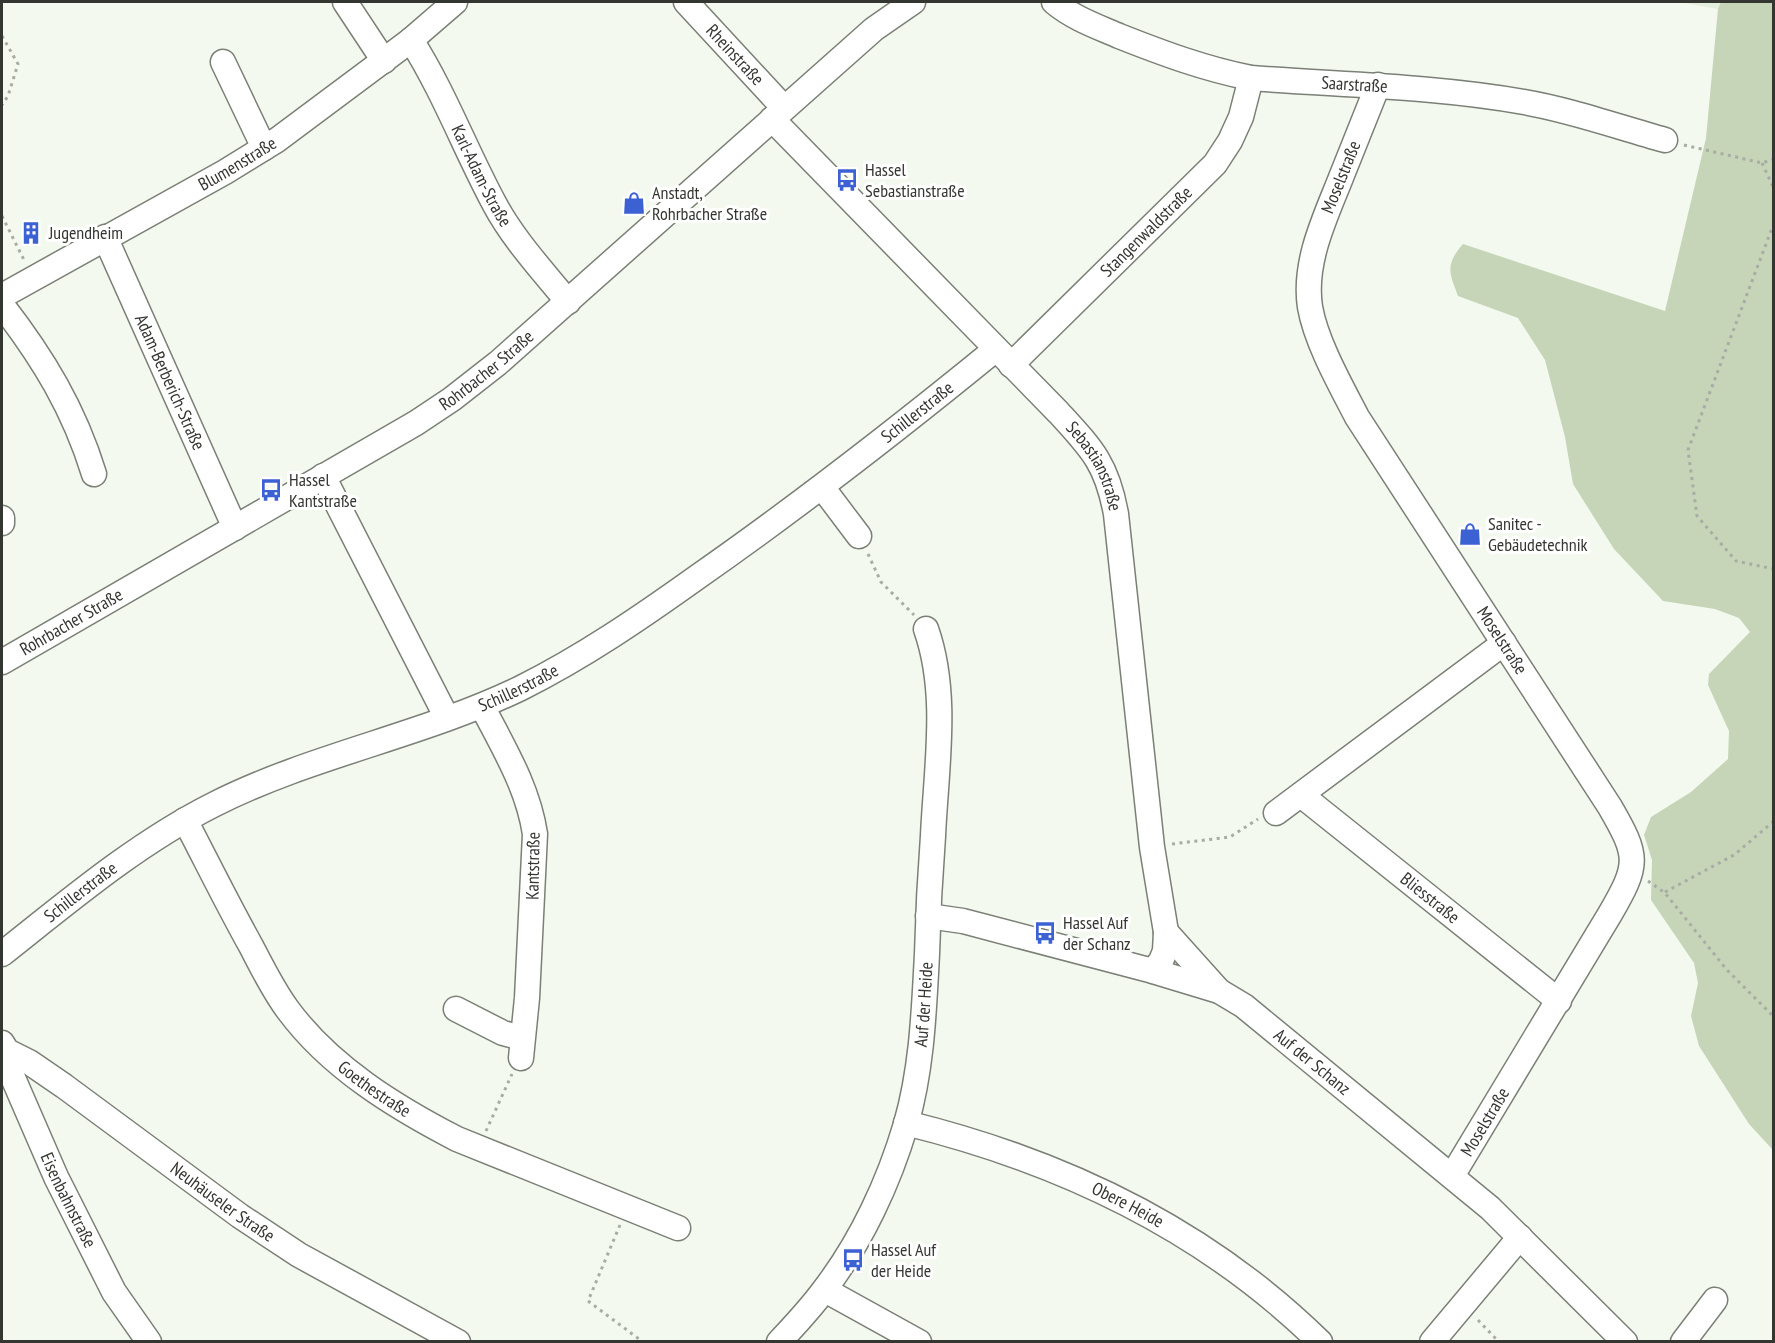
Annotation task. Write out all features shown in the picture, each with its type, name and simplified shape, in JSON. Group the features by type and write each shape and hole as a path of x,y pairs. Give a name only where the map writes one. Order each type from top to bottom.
{"street":[{"path":"345,2 384,60"},
{"name":"Blumenstraße","path":"2,296 264,148 411,40 455,2"},
{"name":"Rheinstraße","path":"686,2 778,114"},
{"name":"Rohrbacher Straße","path":"2,662 407,428 452,399 498,363 568,302 874,29 913,2"},
{"name":"Saarstraße","path":"1054,2 1082,20 1158,52 1203,67 1251,78 1378,85 1525,102 1665,140"},
{"name":"Karl-Adam-Straße","path":"411,40 441,95 494,204 528,254 568,302"},
{"path":"223,62 264,148"},
{"name":"Stangenwaldstraße","path":"1003,357 1215,164 1230,141 1241,117 1251,78"},
{"name":"Moselstraße","path":"1378,85 1320,230 1312,259 1309,287 1310,308 1318,334 1357,417 1626,834 1631,851 1632,869 1627,884 1452,1176"},
{"name":"Sebastianstraße","path":"778,114 1003,357 1084,440 1102,465 1111,487 1118,526 1152,847 1166,932 1165,951 1153,971"},
{"name":"Adam-Berberich-Straße","path":"105,237 235,528"},
{"path":"2,305 40,356 67,404 86,447 94,474"},
{"name":"Schillerstraße","path":"2,954 154,838 185,820 234,795 298,769 482,706 568,663 733,552 1003,357"},
{"path":"323,476 447,718"},
{"path":"822,487 859,536"},
{"path":"2,518 2,523"},
{"name":"Auf der Heide","path":"779,1341 825,1290 869,1217 892,1166 906,1124 921,1041 938,744 937,670 926,629"},
{"path":"1276,813 1504,643"},
{"name":"Kantstraße","path":"482,706 524,790 532,811 535,834 522,1048"},
{"name":"Bliesstraße","path":"1301,795 1558,1001"},
{"name":"Goethestraße","path":"185,820 287,1009 314,1040 343,1067 425,1123 479,1148 678,1228"},
{"name":"Auf der Schanz","path":"928,916 963,921 1153,971 1219,991 1244,1006 1452,1176 1521,1237 1625,1341"},
{"path":"1166,932 1219,991"},
{"path":"456,1009 503,1033 522,1048"},
{"name":"Eisenbahnstraße","path":"4,1047 10,1071 56,1176 114,1292 149,1341"},
{"name":"Neuhäuseler Straße","path":"4,1047 64,1086 240,1216 299,1255 458,1341"},
{"name":"Obere Heide","path":"906,1124 943,1132 1019,1156 1081,1181 1143,1210 1235,1269 1320,1341"},
{"path":"1432,1341 1521,1237"},
{"path":"825,1290 919,1341"},
{"path":"1683,1341 1715,1300"}],"path":[{"path":"2,36 18,64 8,96 2,105"},
{"path":"1665,140 1762,163 1773,159"},
{"path":"1762,163 1773,189"},
{"path":"2,216 33,278"},
{"path":"1773,223 1688,450 1697,516 1736,561 1773,569"},
{"path":"859,536 881,582 926,629"},
{"path":"1152,847 1230,837 1269,812 1276,813"},
{"path":"1665,893 1734,855 1773,821"},
{"path":"1632,869 1665,893 1726,970 1773,1017"},
{"path":"479,1148 513,1071 520,1066 522,1048"},
{"path":"627,1209 588,1301 643,1341"},
{"path":"1464,1306 1499,1341"}],"shaded area":[{"path":"1679,2 1721,2 1718,9"},
{"path":"1721,2 1774,2 1773,1150 1749,1124 1699,1046 1691,1016 1698,983 1694,963 1651,900 1652,860 1644,835 1651,817 1691,792 1728,759 1729,731 1708,685 1709,674 1750,632 1739,618 1715,609 1663,601 1614,549 1573,484 1565,437 1545,360 1518,318 1458,296 1450,269 1453,258 1463,244 1665,311 1706,138 1718,9"}],"place":[{"name":"Hassel Sebastianstraße","path":"847,180"},
{"name":"Anstadt, Rohrbacher Straße","path":"634,203"},
{"name":"Jugendheim","path":"31,233"},
{"name":"Hassel Kantstraße","path":"271,490"},
{"name":"Sanitec - Gebäudetechnik","path":"1470,534"},
{"name":"Hassel Auf der Schanz","path":"1045,933"},
{"name":"Hassel Auf der Heide","path":"853,1260"}]}
